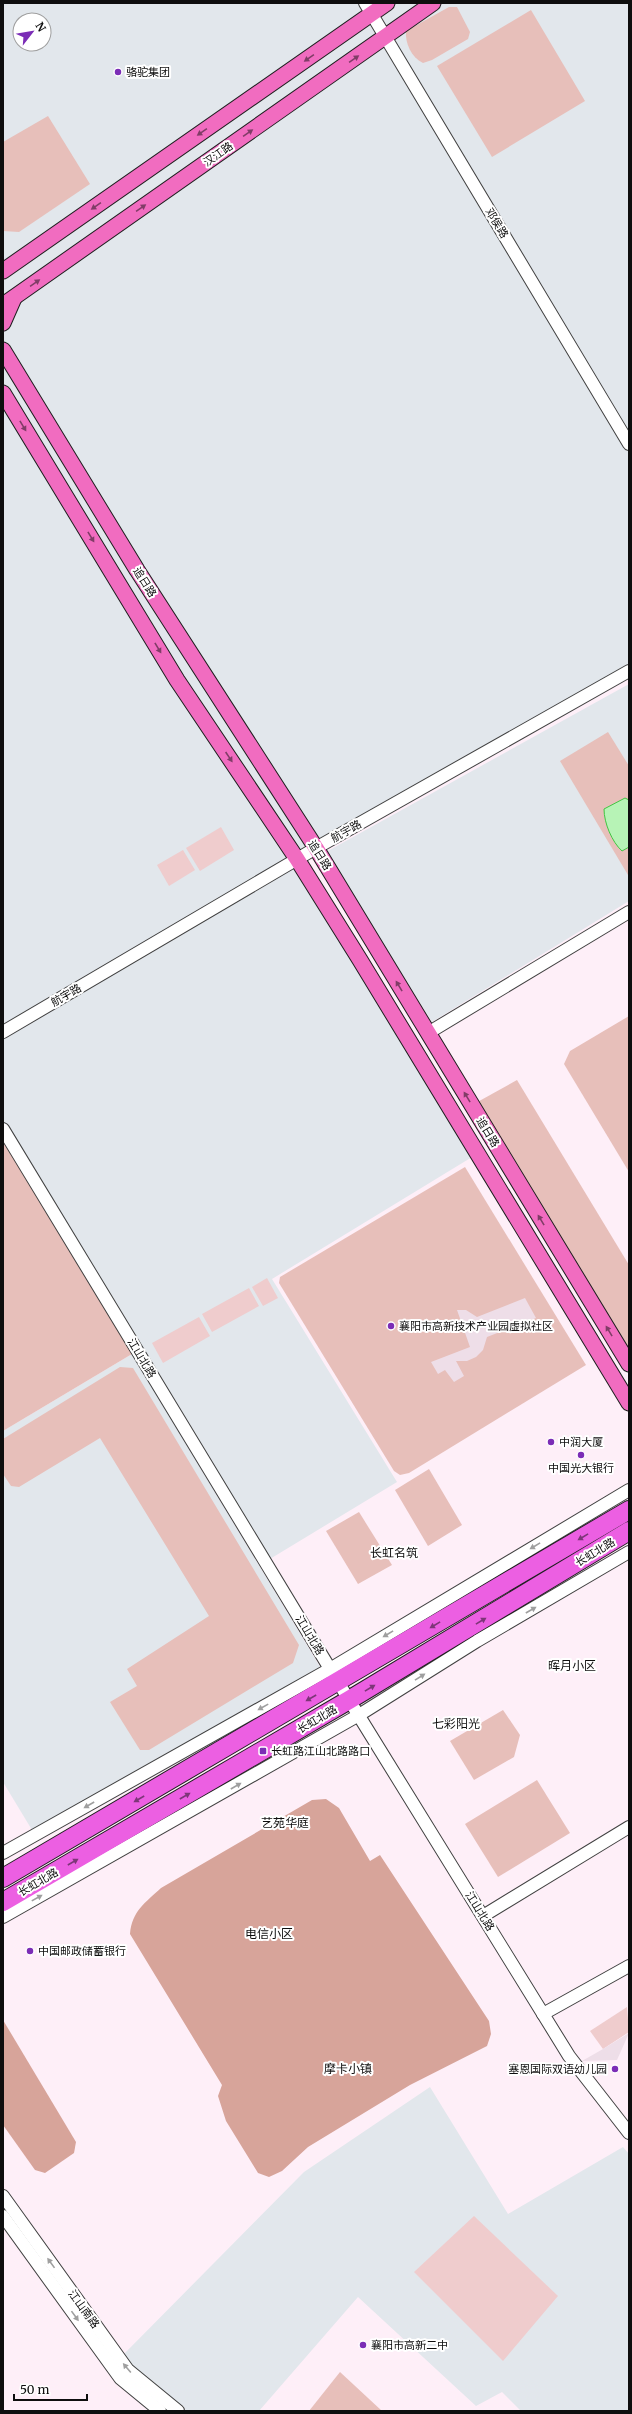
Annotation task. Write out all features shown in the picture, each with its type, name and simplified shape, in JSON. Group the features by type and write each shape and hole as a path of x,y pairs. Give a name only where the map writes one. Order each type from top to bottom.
{"highway":[{"name":"长虹北路","path":"3,1878 334,1676 629,1510"},
{"name":"长虹北路","path":"3,1902 354,1708 629,1531"}],"main road":[{"path":"3,271 368,8 387,3"},
{"name":"汉江路","path":"9,301 433,3"},
{"path":"3,323 9,301"},
{"name":"追日路","path":"4,348 137,570 316,848 629,1364"},
{"name":"追日路","path":"3,392 177,680 297,859 626,1398"}],"street":[{"name":"邓侯路","path":"368,8 629,444"},
{"name":"航宇路","path":"3,1032 316,848 629,671"},
{"path":"428,1033 629,912"},
{"name":"江山北路","path":"3,1129 334,1676 569,2056 629,2133"},
{"path":"626,1398 629,1409"},
{"path":"3,1853 334,1676 628,1490"},
{"path":"607,1523 628,1490"},
{"path":"3,1917 354,1708 478,1641 629,1552"},
{"path":"483,1916 629,1827"},
{"path":"543,2014 629,1966"},
{"name":"江山南路","path":"3,2196 128,2370 178,2411"},
{"name":"江山南路","path":"3,2216 120,2378 160,2411"}],"shaded area":[{"path":"3,3 629,3 629,671 297,859 477,1154 272,1279 397,1482 265,1562 3,1129"},
{"path":"449,7 457,7 470,32 468,39 432,60 423,63 412,53 408,45 406,31"},
{"path":"531,10 585,101 492,157 437,66"},
{"path":"48,116 90,184 19,232 3,231 3,142"},
{"path":"629,684 629,901 432,1022 326,852"},
{"path":"608,732 629,766 628,875 560,761"},
{"path":"625,798 629,800 629,847 622,851 615,843 609,832 605,820 604,809"},
{"path":"221,827 234,850 200,871 186,848"},
{"path":"183,850 195,870 169,886 157,865"},
{"path":"629,1016 629,1172 564,1064 570,1051"},
{"path":"517,1080 629,1265 629,1364 472,1105"},
{"path":"3,1134 137,1351 3,1431"},
{"path":"465,1167 586,1365 409,1473 400,1475 394,1471 279,1283 280,1277"},
{"path":"267,1278 278,1298 263,1306 252,1287"},
{"path":"249,1288 259,1306 212,1332 202,1314"},
{"path":"525,1298 536,1318 487,1337 483,1350 476,1357 467,1361 456,1361 464,1376 454,1382 445,1370 438,1374 431,1362 470,1347 457,1310 466,1310 477,1317"},
{"path":"199,1317 210,1336 163,1363 152,1343"},
{"path":"132,1354 320,1667 32,1830 3,1782 3,1431"},
{"path":"120,1367 133,1368 299,1645 293,1663 149,1750 140,1750 110,1702 137,1686 127,1669 209,1616 100,1438 19,1487 11,1486 3,1474 3,1439"},
{"path":"429,1469 462,1525 428,1546 395,1490"},
{"path":"359,1512 392,1565 358,1584 326,1531"},
{"path":"503,1710 520,1735 514,1757 474,1780 450,1741"},
{"path":"537,1780 570,1833 498,1877 465,1824"},
{"path":"326,1799 339,1808 370,1861 380,1855 489,2021 491,2034 487,2046 410,2085 308,2147 282,2171 269,2177 258,2173 226,2121 218,2096 222,2085 130,1934 131,1926 136,1913 161,1888 312,1800"},
{"path":"627,2007 629,2032 603,2049 590,2031"},
{"path":"3,2020 76,2142 74,2153 45,2173 35,2170 3,2125"},
{"path":"629,2033 617,2060 582,2061 603,2049"},
{"path":"430,2087 508,2214 623,2147 629,2154 629,2411 521,2411 502,2392 476,2406 358,2297 259,2411 184,2411 122,2356 304,2172"},
{"path":"474,2216 558,2296 503,2361 414,2272"},
{"path":"340,2372 382,2411 309,2411"}],"place":[{"name":"骆驼集团","path":"118,72"},
{"name":"襄阳市高新技术产业园虚拟社区","path":"391,1326"},
{"name":"中润大厦","path":"551,1442"},
{"name":"中国光大银行","path":"581,1455"},
{"name":"长虹路江山北路路口","path":"263,1751"},
{"name":"中国邮政储蓄银行","path":"30,1951"},
{"name":"塞恩国际双语幼儿园","path":"615,2069"},
{"name":"襄阳市高新二中","path":"363,2345"}],"district":[{"name":"长虹名筑","path":"394,1552"},
{"name":"晖月小区","path":"572,1665"},
{"name":"七彩阳光","path":"456,1723"},
{"name":"艺苑华庭","path":"285,1822"},
{"name":"电信小区","path":"269,1933"},
{"name":"摩卡小镇","path":"348,2068"}]}
